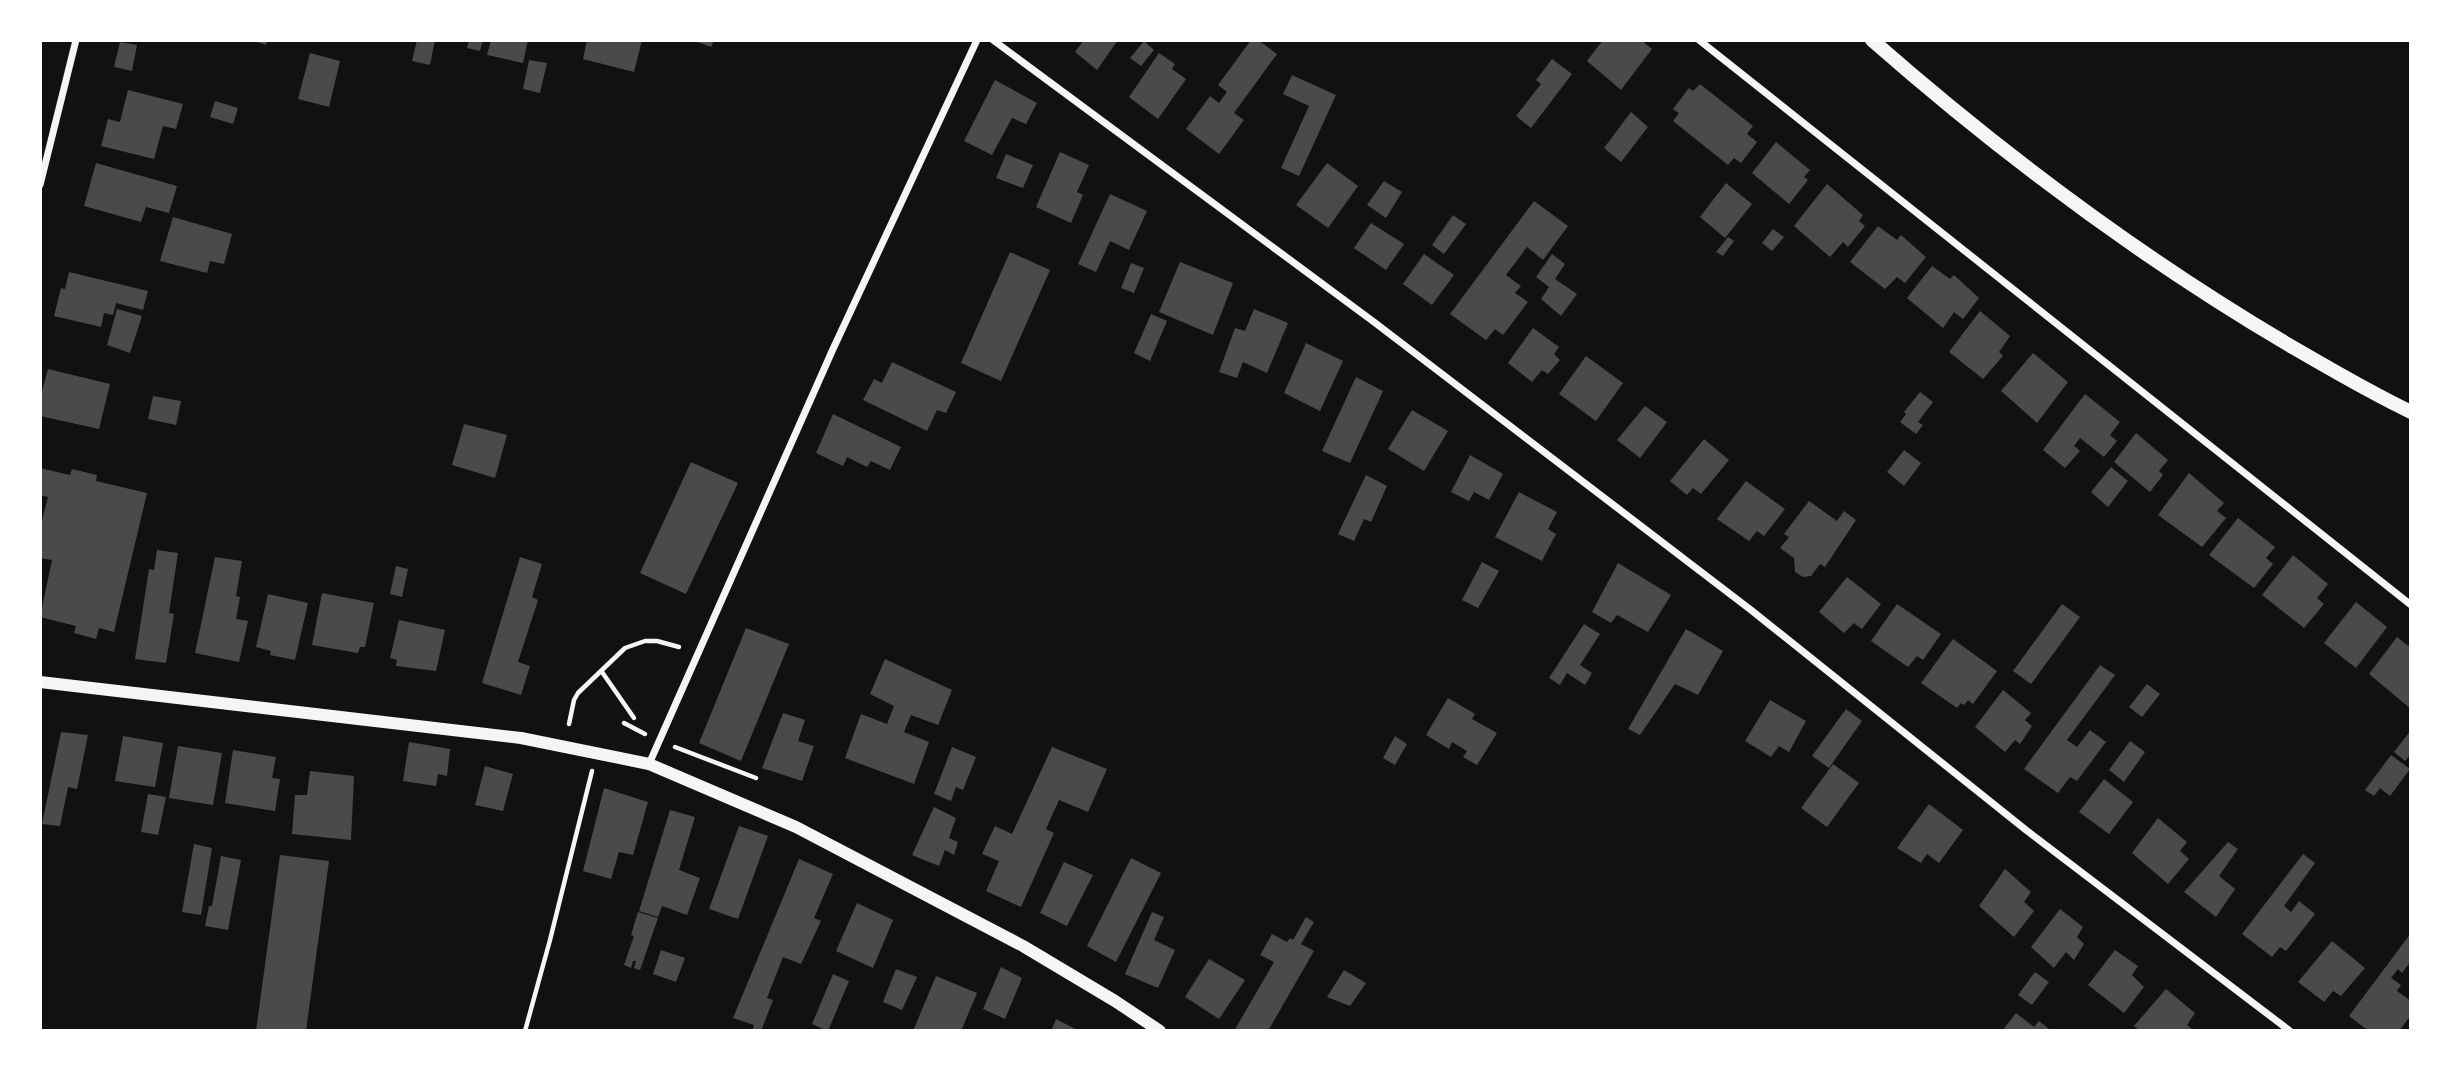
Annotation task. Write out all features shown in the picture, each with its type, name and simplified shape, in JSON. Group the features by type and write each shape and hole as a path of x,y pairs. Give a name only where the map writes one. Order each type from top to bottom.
{"main road":[{"path":"1872,40 2000,145 2118,236 2218,304 2411,412"}],"street":[{"path":"40,185 76,40"},
{"path":"649,764 832,349 977,40"},
{"path":"993,40 1374,321 1751,610 2026,830 2290,1031"},
{"path":"1699,40 2411,606"},
{"path":"40,682 521,738 649,764 796,827 1012,939 1160,1031"}],"path":[{"path":"569,724 578,693 611,664 615,656 634,644 657,641 679,647"},
{"path":"602,672 634,718"},
{"path":"624,723 659,741 756,778"},
{"path":"525,1031 591,773"}],"building":[{"path":"251,40 268,40 266,45"},
{"path":"417,40 435,40 430,65 412,61"},
{"path":"469,40 483,40 480,51 467,48"},
{"path":"491,40 528,40 523,63 487,55"},
{"path":"587,40 642,40 634,72 583,59"},
{"path":"692,40 714,40 711,47"},
{"path":"1084,40 1118,40 1097,70 1075,52"},
{"path":"1251,40 1258,40 1277,54 1234,113 1244,120 1219,154 1186,129 1210,96 1219,103 1227,92 1218,85"},
{"path":"1603,40 1641,40 1652,49 1621,90 1587,61"},
{"path":"1144,41 1154,50 1141,66 1130,58"},
{"path":"120,42 137,45 132,71 114,67"},
{"path":"310,53 340,61 329,107 298,99"},
{"path":"1159,53 1175,64 1172,69 1186,79 1158,119 1129,97"},
{"path":"1552,59 1572,74 1531,128 1516,116 1541,84 1536,80"},
{"path":"529,60 547,63 540,93 523,89"},
{"path":"1292,75 1336,95 1299,176 1281,168 1309,106 1283,94"},
{"path":"995,80 1037,103 1026,124 1012,118 992,155 964,141"},
{"path":"1700,84 1753,126 1747,134 1757,142 1741,163 1734,158 1728,165 1673,121 1679,113 1673,109 1689,88 1693,91"},
{"path":"128,90 183,104 176,129 163,126 154,159 101,146 108,119 120,122"},
{"path":"215,101 238,108 233,124 210,117"},
{"path":"1631,112 1648,127 1621,162 1604,148"},
{"path":"1776,142 1810,170 1804,177 1808,180 1789,204 1752,173"},
{"path":"1060,152 1089,165 1077,192 1083,195 1071,223 1036,207"},
{"path":"1006,154 1033,165 1023,188 996,178"},
{"path":"96,163 177,186 169,213 146,207 141,222 84,206"},
{"path":"1327,163 1358,186 1328,228 1296,205"},
{"path":"1384,181 1402,192 1386,218 1367,205"},
{"path":"1726,183 1752,204 1725,238 1700,217"},
{"path":"1827,184 1863,215 1859,221 1865,226 1848,247 1843,242 1830,257 1794,226"},
{"path":"1110,194 1147,211 1129,250 1110,241 1096,272 1078,264"},
{"path":"1534,201 1568,226 1543,260 1527,247 1506,275 1521,286 1515,293 1528,302 1503,335 1495,329 1486,340 1450,314"},
{"path":"1453,215 1466,224 1444,254 1432,245"},
{"path":"173,217 232,234 224,264 210,261 207,273 160,261"},
{"path":"1371,223 1404,244 1386,270 1354,248"},
{"path":"1878,226 1897,240 1901,235 1926,257 1905,283 1897,277 1885,289 1850,262"},
{"path":"1773,229 1784,237 1772,251 1762,243"},
{"path":"1728,237 1734,241 1723,256 1716,252"},
{"path":"1010,252 1050,270 1001,381 961,363"},
{"path":"1424,254 1454,275 1432,305 1403,284"},
{"path":"1552,254 1565,264 1555,279 1577,294 1561,316 1541,299 1549,287 1536,277"},
{"path":"1180,262 1233,283 1213,335 1159,312"},
{"path":"1131,263 1144,268 1134,293 1121,288"},
{"path":"1932,266 1950,279 1954,275 1979,298 1963,319 1954,312 1943,328 1907,298"},
{"path":"69,272 148,291 143,310 116,303 113,315 104,313 101,327 54,316 61,288 65,289"},
{"path":"117,309 142,316 130,353 107,345"},
{"path":"1254,309 1288,323 1267,373 1243,362 1237,378 1219,372 1235,328 1245,331"},
{"path":"1980,311 2010,336 1999,352 2003,356 1983,379 1949,352"},
{"path":"1151,314 1167,321 1150,361 1134,353"},
{"path":"1533,328 1559,347 1554,354 1560,360 1548,374 1542,370 1532,382 1508,363"},
{"path":"1306,343 1343,361 1320,411 1284,393"},
{"path":"2033,353 2068,382 2037,423 2001,391"},
{"path":"1586,356 1623,383 1596,421 1559,394"},
{"path":"892,362 956,392 946,413 937,410 927,431 863,400 874,379 882,383"},
{"path":"48,369 110,384 99,429 40,416 40,399"},
{"path":"1356,377 1383,391 1350,463 1322,451"},
{"path":"1920,392 1933,402 1918,422 1923,425 1916,434 1900,422 1906,414 1904,412"},
{"path":"2085,394 2120,422 2110,435 2117,441 2104,457 2080,438 2074,446 2080,451 2065,468 2043,450"},
{"path":"153,396 181,401 176,425 148,419"},
{"path":"1645,406 1667,422 1640,458 1617,440"},
{"path":"1412,410 1448,431 1424,471 1388,449"},
{"path":"833,414 901,447 890,470 871,461 867,467 847,457 843,466 816,453"},
{"path":"464,424 507,435 495,478 452,465"},
{"path":"2136,433 2168,460 2159,471 2163,475 2150,492 2114,462"},
{"path":"1704,439 1729,460 1701,494 1693,488 1687,495 1670,481"},
{"path":"1904,450 1921,463 1904,486 1887,472"},
{"path":"1470,455 1503,474 1489,500 1474,492 1469,501 1451,492"},
{"path":"691,462 738,483 686,594 640,573"},
{"path":"2111,467 2128,481 2108,507 2091,492"},
{"path":"40,468 70,475 72,469 97,475 96,481 147,493 114,632 99,628 96,639 74,633 76,626 40,617 52,560 40,558 40,528 48,497 40,495"},
{"path":"2189,473 2224,503 2217,511 2226,518 2202,547 2158,515"},
{"path":"1366,475 1387,486 1371,522 1364,519 1354,541 1338,534"},
{"path":"1746,481 1785,509 1764,536 1757,531 1749,541 1717,519"},
{"path":"1519,492 1557,512 1548,529 1556,534 1542,561 1495,537"},
{"path":"1809,501 1837,521 1844,511 1856,520 1825,567 1820,564 1811,576 1803,577 1795,572 1794,558 1780,548 1789,537 1784,534"},
{"path":"2238,518 2275,547 2266,558 2273,564 2254,588 2209,555"},
{"path":"157,550 178,553 169,613 174,614 166,663 135,659 149,569 154,570"},
{"path":"2293,555 2328,584 2317,598 2324,604 2304,628 2262,595"},
{"path":"215,557 242,561 236,596 240,597 236,619 248,621 239,662 195,653"},
{"path":"520,557 542,564 532,597 538,600 518,662 530,666 521,695 482,683"},
{"path":"1482,562 1499,571 1478,608 1462,600"},
{"path":"1618,563 1671,595 1648,632 1617,615 1611,623 1592,612"},
{"path":"396,566 408,569 402,597 390,594"},
{"path":"1847,577 1881,604 1862,629 1854,623 1844,633 1819,612"},
{"path":"322,593 374,603 365,647 360,647 358,653 312,645"},
{"path":"268,594 308,603 295,660 270,655 271,651 256,647"},
{"path":"2356,602 2387,627 2356,668 2324,643"},
{"path":"1897,604 1941,634 1923,660 1917,656 1908,667 1871,641"},
{"path":"2062,604 2080,617 2031,684 2013,671"},
{"path":"399,620 445,630 436,671 396,666 397,660 390,658"},
{"path":"1584,624 1600,634 1580,665 1592,673 1585,685 1567,673 1560,685 1549,678"},
{"path":"746,628 789,644 741,761 699,743"},
{"path":"1686,629 1723,651 1698,695 1675,684 1640,735 1628,729"},
{"path":"2397,637 2411,648 2411,709 2369,674"},
{"path":"1953,639 1997,671 1973,704 1968,700 1957,708 1921,683"},
{"path":"885,659 952,690 938,725 911,715 904,732 929,742 914,784 845,758 861,714 887,724 894,706 870,694"},
{"path":"2100,665 2115,675 2067,740 2077,747 2090,730 2106,742 2077,781 2070,777 2058,793 2024,769"},
{"path":"2147,684 2160,694 2142,717 2129,707"},
{"path":"2003,690 2031,713 2025,720 2032,726 2020,744 2015,740 2005,752 1975,727"},
{"path":"1448,698 1475,714 1472,719 1497,733 1477,765 1463,757 1467,751 1452,742 1449,749 1426,735"},
{"path":"1770,700 1806,721 1789,752 1779,746 1771,757 1745,741"},
{"path":"1846,709 1862,721 1829,768 1812,756"},
{"path":"783,713 805,720 798,741 814,746 802,781 762,768"},
{"path":"2411,730 2411,754 2405,761 2394,752"},
{"path":"61,732 88,735 77,789 68,787 60,826 42,824"},
{"path":"123,736 163,743 155,787 115,781"},
{"path":"1395,736 1407,744 1395,765 1383,758"},
{"path":"2130,741 2145,752 2124,782 2109,770"},
{"path":"409,742 450,749 447,776 438,774 436,786 403,781"},
{"path":"178,746 222,753 213,805 169,798"},
{"path":"952,747 976,757 963,790 956,787 951,801 934,794"},
{"path":"1052,747 1107,769 1088,812 1059,800 1046,829 1054,833 1021,907 986,891 999,861 982,854 995,826 1012,834"},
{"path":"233,750 276,757 272,778 280,779 275,811 225,803"},
{"path":"2391,755 2410,769 2390,796 2380,788 2374,796 2365,790"},
{"path":"1833,764 1859,783 1827,827 1801,808"},
{"path":"485,766 513,774 503,811 475,805"},
{"path":"310,771 354,776 351,840 292,834 295,795 307,795"},
{"path":"2104,779 2133,802 2109,834 2079,812"},
{"path":"604,788 648,802 633,855 619,852 611,879 583,871"},
{"path":"148,794 166,797 158,835 141,832"},
{"path":"1929,804 1963,830 1939,863 1927,854 1921,863 1897,848"},
{"path":"934,807 956,818 949,838 958,842 954,855 945,850 939,866 912,855"},
{"path":"670,810 695,817 679,870 700,878 687,915 662,906 658,917 639,911"},
{"path":"2158,818 2187,842 2180,851 2189,859 2168,884 2132,853"},
{"path":"739,826 768,836 738,919 709,909"},
{"path":"2228,842 2238,849 2219,876 2235,889 2216,917 2184,892"},
{"path":"194,844 212,848 201,915 182,912"},
{"path":"2303,854 2315,863 2284,906 2291,912 2299,901 2315,914 2286,951 2280,947 2272,957 2242,934"},
{"path":"280,855 329,861 306,1031 256,1031"},
{"path":"221,856 241,860 228,930 205,926 209,906 212,906"},
{"path":"1131,858 1161,873 1116,962 1087,946"},
{"path":"799,859 833,874 814,918 821,921 801,964 783,957 767,998 773,1000 761,1031 752,1031 754,1025 733,1018"},
{"path":"1064,862 1093,875 1067,926 1040,913"},
{"path":"2005,869 2031,892 2024,902 2034,911 2014,937 1979,906"},
{"path":"857,903 893,920 873,968 836,951"},
{"path":"2060,909 2083,927 2077,937 2084,944 2074,960 2066,952 2054,968 2031,947"},
{"path":"638,912 658,918 640,970 634,968 636,961 633,961 631,968 624,965 634,936 631,935"},
{"path":"1152,912 1164,917 1154,940 1175,950 1158,988 1125,974"},
{"path":"1306,917 1314,922 1301,944 1314,951 1268,1031 1234,1031 1274,962 1260,955 1272,934 1287,942 1290,938 1293,940"},
{"path":"2411,933 2411,961 2402,973 2398,969 2391,978 2401,985 2397,991 2411,1001 2411,1015 2399,1031 2369,1031 2349,1016"},
{"path":"2332,941 2365,968 2341,996 2333,991 2324,1002 2298,982"},
{"path":"661,950 685,958 676,982 653,974"},
{"path":"2115,950 2138,966 2132,975 2144,987 2124,1013 2088,985"},
{"path":"1209,959 1245,980 1219,1019 1185,997"},
{"path":"1001,967 1022,978 1005,1019 983,1009"},
{"path":"896,969 917,977 902,1010 883,1002"},
{"path":"1344,970 1366,983 1350,1006 1327,997"},
{"path":"2035,972 2049,982 2032,1005 2018,995"},
{"path":"833,974 849,981 828,1031 812,1024"},
{"path":"936,976 977,993 961,1031 913,1031"},
{"path":"2166,989 2195,1013 2187,1025 2194,1031 2140,1031 2134,1026"},
{"path":"2016,1013 2034,1027 2039,1021 2049,1029 2002,1031"},
{"path":"1056,1019 1079,1031 1051,1031"}]}
